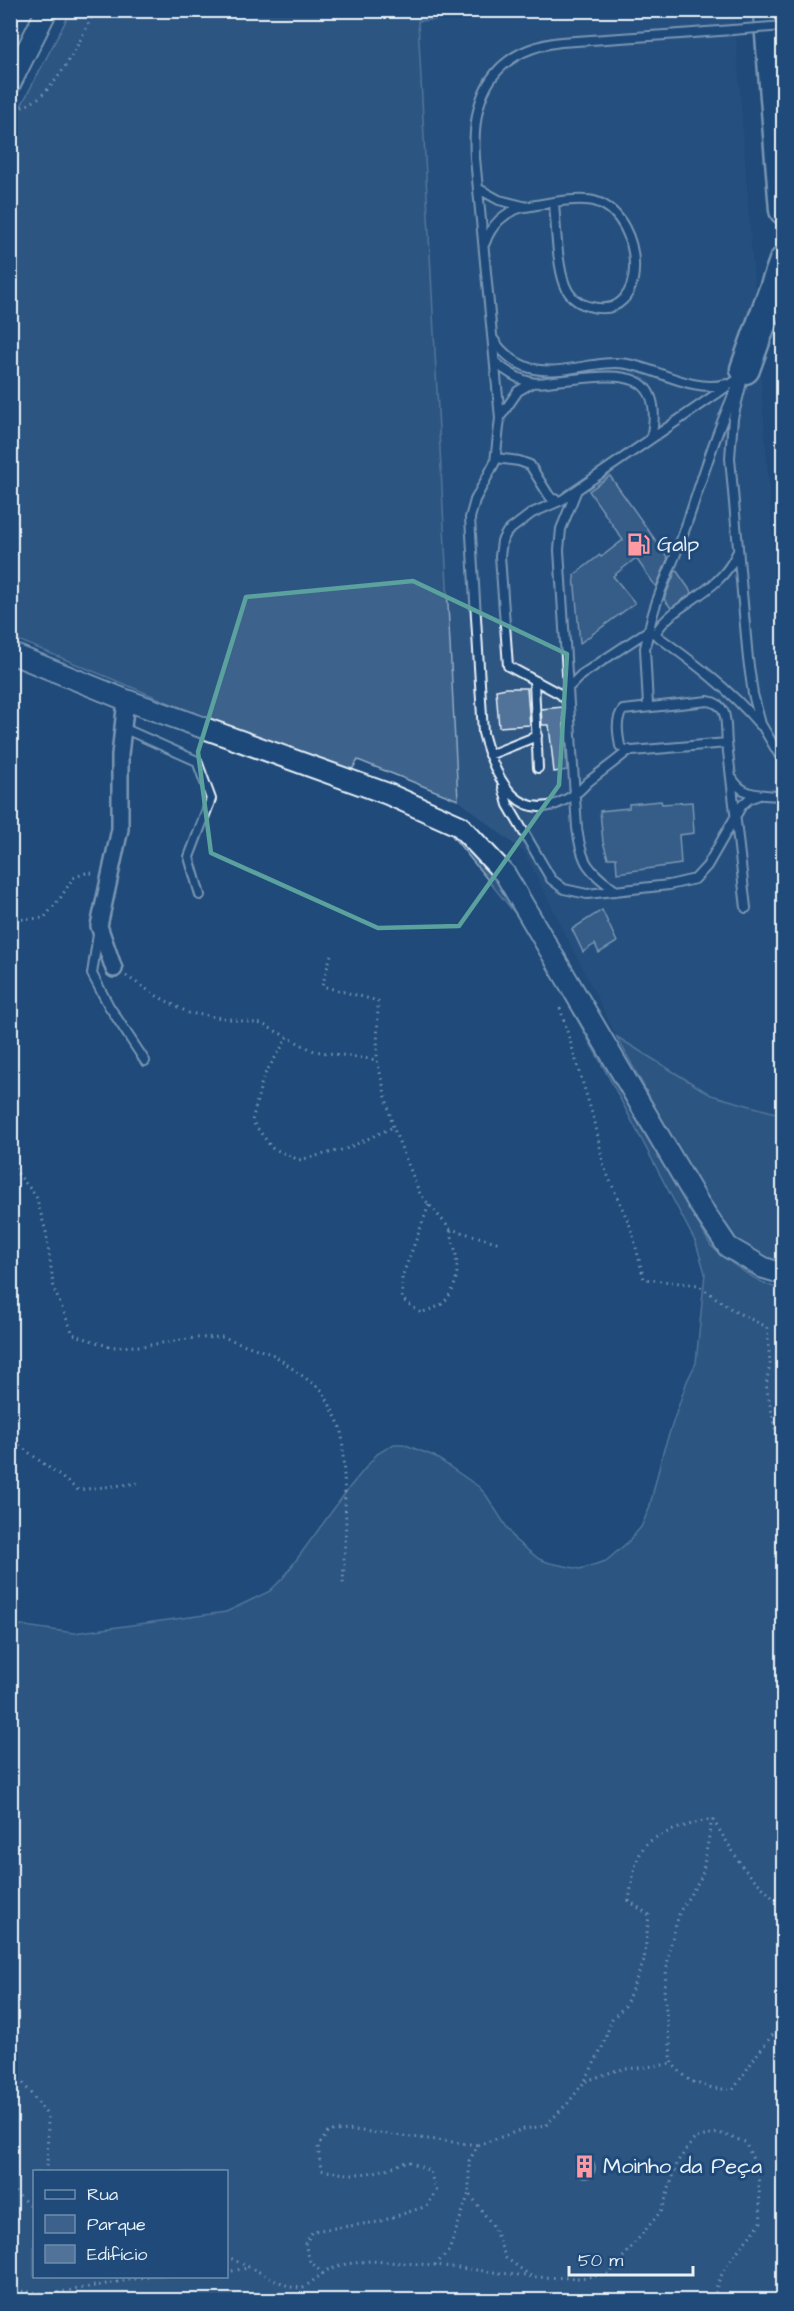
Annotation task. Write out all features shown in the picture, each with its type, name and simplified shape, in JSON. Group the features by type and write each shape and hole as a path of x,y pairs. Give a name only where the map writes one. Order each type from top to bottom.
{"highway":[{"path":"768,10 783,210"},
{"path":"745,369 783,261"}],"street":[{"path":"10,84 47,10"},
{"path":"10,653 126,700 388,794 460,826 505,874 699,1204 728,1247 764,1268 783,1274"},
{"path":"114,969 99,926 120,829 120,755 126,700"}],"lane":[{"path":"759,795 745,802 734,817 707,866 695,879 686,882 580,894 564,889 555,883 545,871 508,805 502,783 489,755 482,725 470,526 475,500 496,458 500,418 474,138 478,106 495,72 512,58 546,44 783,26"},
{"path":"479,189 499,200 524,207"},
{"path":"484,246 497,222 512,211 554,203 595,201 609,207 621,221 633,253 634,274 628,293 617,303 600,308 586,306 575,300 566,288 554,203"},
{"path":"492,336 497,345 512,358 535,369 549,370 622,363 689,383 712,386 740,377 745,369"},
{"path":"495,362 532,383"},
{"path":"567,701 560,694 508,666 501,546 504,536 537,510 560,501 738,380 745,369"},
{"path":"745,369 735,410 730,448 751,684 763,729"},
{"path":"648,706 645,648 652,632 653,609 681,541 720,425 745,369"},
{"path":"500,418 519,391 532,383 615,376 633,380 646,389 654,404 655,416 651,438"},
{"path":"496,458 530,465 551,498 560,501"},
{"path":"581,487 570,504 559,543 567,667 566,690 579,844 588,868 616,891"},
{"path":"566,690 581,675 652,632 718,582 738,551"},
{"path":"652,632 677,649 737,700 763,729 783,764"},
{"path":"534,682 538,768"},
{"path":"727,743 629,750 622,748 619,743 619,715 626,709 700,702 718,704 722,708 724,716 731,777 734,817 739,834 746,908"},
{"path":"123,728 197,761 211,799 189,857 200,895"},
{"path":"489,755 537,736"},
{"path":"502,783 516,799 532,807 554,806 575,794 629,750"},
{"path":"731,777 744,791 783,797"},
{"path":"99,926 92,974 109,1006 145,1061"}],"path":[{"path":"10,108 18,109 29,106 63,71 95,10"},
{"path":"10,920 44,918 73,878 86,873 111,872"},
{"path":"331,956 322,986 378,1001 377,1060 393,1127 420,1194 450,1229 457,1255 457,1281 442,1304 421,1313 402,1299 402,1277 429,1205"},
{"path":"114,969 157,996 189,1012 262,1024 314,1051 377,1060"},
{"path":"560,1008 595,1123 604,1167 631,1228 644,1279 698,1285 734,1311 767,1327 770,1364 766,1385 783,1470"},
{"path":"288,1037 263,1077 252,1122 272,1148 299,1160 346,1149 393,1127"},
{"path":"10,1164 36,1196 46,1232 54,1289 74,1334 110,1347 143,1346 194,1338 223,1337 274,1355 323,1391 342,1430 346,1522 343,1584"},
{"path":"450,1229 500,1243"},
{"path":"10,1438 78,1490 140,1483"},
{"path":"712,1819 744,1869 783,1909"},
{"path":"712,1819 702,1876 680,1911 669,1950 664,1992 672,2064 690,2081 712,2088 733,2090 779,2027 783,2016"},
{"path":"323,2274 310,2261 305,2244 313,2231 378,2222 406,2214 427,2206 436,2191 430,2170 408,2161 382,2171 349,2175 321,2169 318,2146 329,2131 354,2130 478,2145 524,2129 545,2126 568,2103 585,2081 602,2048 612,2019 626,2006 644,1961 649,1915 629,1901 636,1865 645,1845 667,1833 712,1819"},
{"path":"783,1864 778,1876 783,1899"},
{"path":"585,2081 617,2070 672,2064"},
{"path":"10,2071 23,2083 48,2116 47,2170"},
{"path":"228,2257 290,2287 303,2288 328,2270 346,2264 370,2261 435,2265 534,2277 580,2278 609,2274 662,2210 678,2161 695,2138 719,2133 745,2142 758,2170 761,2222 728,2265 715,2290 715,2301"},
{"path":"435,2265 449,2252 469,2193 469,2161 478,2145"},
{"path":"10,2188 33,2208"},
{"path":"469,2193 493,2226 506,2258 534,2277"},
{"path":"228,2272 250,2268"},
{"path":"10,2290 50,2294 145,2278"}],"highlighted area":[{"path":"413,581 567,654 559,785 459,926 378,928 211,853 198,752 246,597"}],"shaded area":[{"path":"550,10 734,11 783,681 783,1115 711,1095 617,1037 525,853 458,800 418,21"}],"green space":[{"path":"71,11 550,11 418,21 458,800 358,760 351,771 172,704 11,637 10,127"},
{"path":"445,827 477,850 491,864 578,1010 711,1246 745,1272 764,1283 783,1290 783,2300 11,2300 11,1624 74,1633 226,1612 270,1591 283,1578 377,1454 394,1444 403,1444 434,1456 479,1487 515,1540 539,1559 580,1569 606,1561 628,1542 641,1527 649,1509 663,1452 687,1381 696,1363 705,1273 696,1243 605,1070 526,927"},
{"path":"617,1037 711,1095 783,1115 783,1265 761,1258 749,1251 732,1237 709,1206"}],"building":[{"path":"610,476 668,558 656,587 636,558 613,576 635,603 580,643 574,575 623,540 589,491"},
{"path":"676,570 692,593 671,608 664,599"},
{"path":"527,688 530,725 499,727 496,690"},
{"path":"563,707 567,770 554,772 549,725 542,725 541,709"},
{"path":"661,801 662,804 692,802 694,833 679,835 681,864 617,873 616,858 608,858 603,842 600,811 629,808 629,804"},
{"path":"602,910 617,942 599,953 595,944 583,952 572,929"},
{"name":"Moinho da Peça","path":"585,2158 592,2161 595,2168 592,2175 585,2178 578,2175 575,2168 578,2161"}],"place":[{"name":"Galp","path":"639,544"},
{"name":"Moinho da Peça","path":"585,2166"}]}
